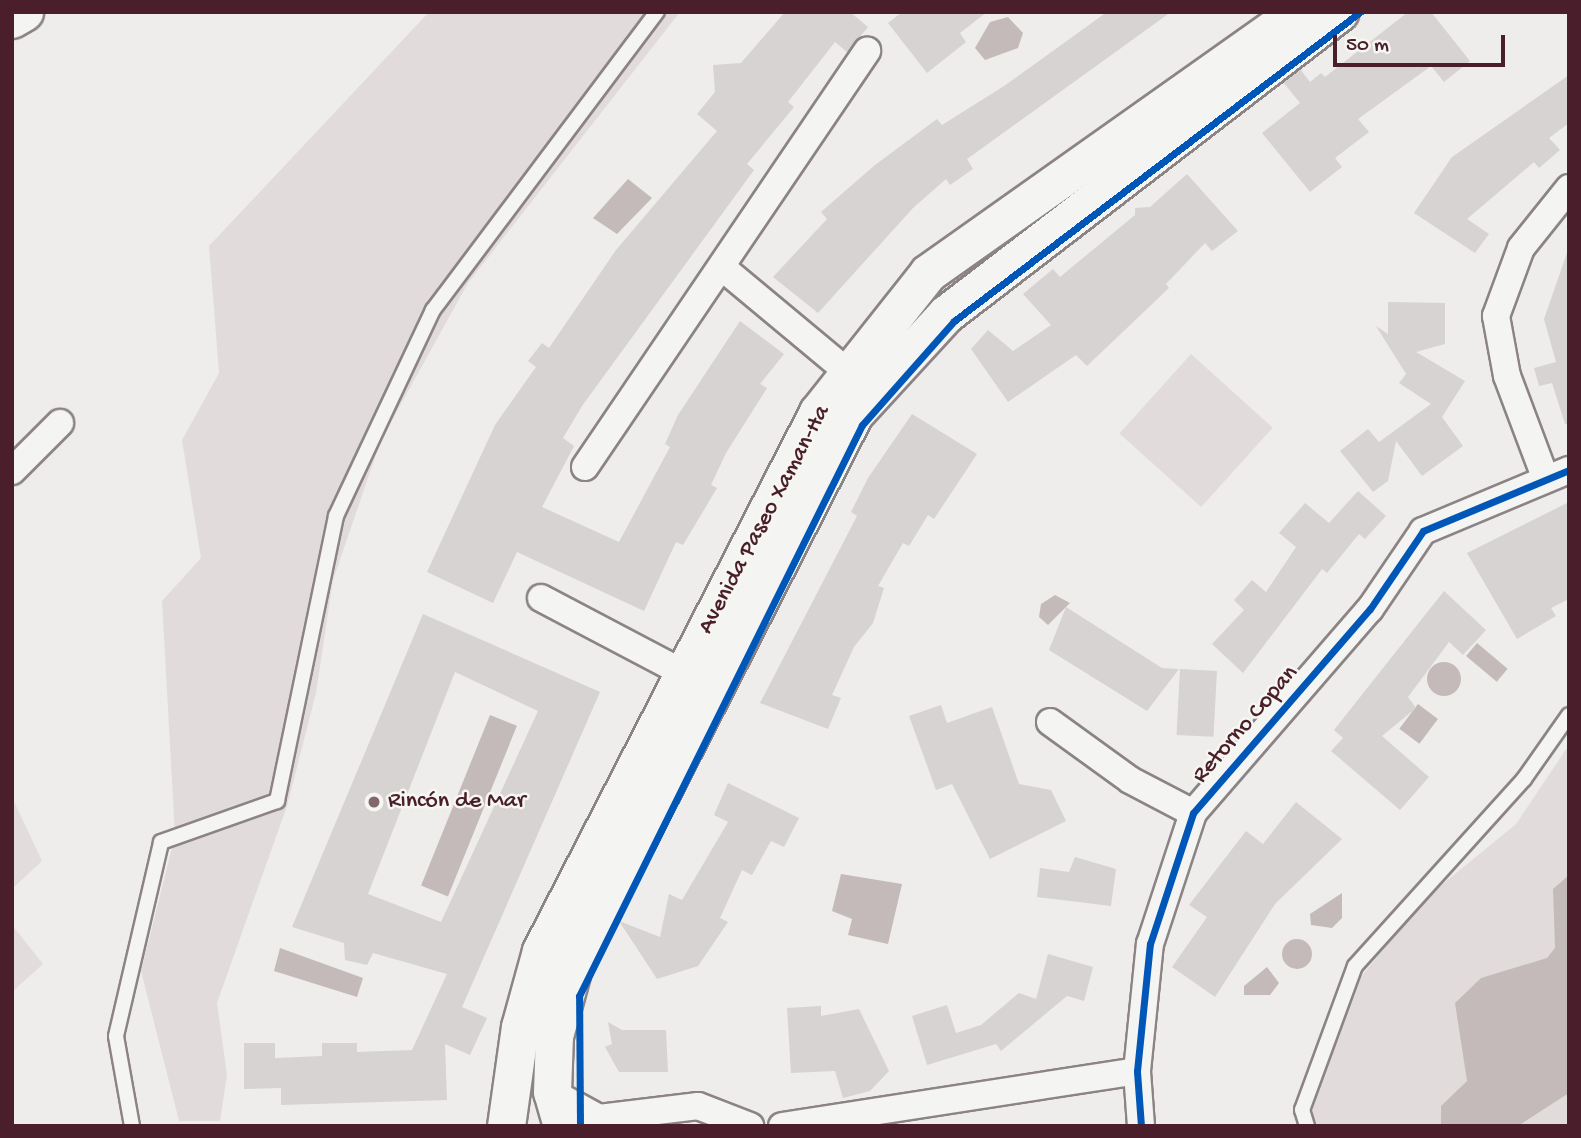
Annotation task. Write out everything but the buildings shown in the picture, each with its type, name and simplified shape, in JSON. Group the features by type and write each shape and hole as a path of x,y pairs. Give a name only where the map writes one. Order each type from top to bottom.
{"highway":[{"path":"12,19 24,12"}],"main road":[{"name":"Avenida Paseo Xaman-Ha","path":"506,1126 537,1032 575,960 799,485 818,412 941,264 1297,12"},
{"name":"Avenida Paseo Xaman-Ha","path":"557,1109 537,1032 541,950 685,674 799,485 854,414 969,296 1339,12"},
{"path":"941,264 969,296"}],"street":[{"path":"585,467 724,269 867,51"},
{"path":"1557,473 1507,376 1496,316 1521,248 1569,188"},
{"path":"724,269 849,373"},
{"path":"12,471 60,423"},
{"name":"Retorno Copan","path":"1142,1126 1137,1071 1150,944 1193,813 1370,609 1423,531 1557,473"},
{"path":"541,598 685,674"},
{"path":"1050,722 1130,780 1193,813"},
{"path":"782,1126 1137,1071"},
{"path":"557,1109 599,1118 698,1106 750,1126"}],"lane":[{"path":"132,1126 116,1036 161,842 277,801 336,516 433,310 657,12"},
{"path":"1307,1126 1302,1110 1355,966 1524,779 1569,715"}],"shaded area":[{"path":"429,12 680,12 468,283 381,440 333,580 316,693 287,806 217,1003 227,1075 220,1121 179,1121 141,971 175,836 162,601 201,558 182,440 219,373 209,246"},
{"path":"1008,17 1023,33 1018,48 985,60 975,48 990,22"},
{"path":"628,179 652,198 617,234 593,218"},
{"path":"1191,354 1273,428 1201,507 1119,434"},
{"path":"1055,595 1070,603 1048,625 1039,617 1041,604"},
{"path":"1477,643 1508,669 1497,682 1466,656"},
{"path":"1444,662 1456,667 1461,679 1456,691 1444,696 1432,691 1427,679 1432,667"},
{"path":"1418,704 1438,719 1419,744 1399,729"},
{"path":"490,715 517,726 448,896 421,886"},
{"path":"1569,745 1569,1126 1313,1126 1312,1069 1349,991 1427,897 1516,824"},
{"path":"12,797 42,861 12,889"},
{"path":"841,874 902,884 888,944 848,935 852,919 832,911"},
{"path":"1569,875 1569,1093 1518,1126 1441,1126 1441,1106 1467,1081 1455,1003 1481,978 1547,958 1555,948 1553,889"},
{"path":"1342,893 1342,918 1332,928 1311,925 1310,914"},
{"path":"12,925 43,964 12,992"},
{"path":"1297,939 1308,943 1312,954 1308,965 1297,969 1286,965 1282,954 1286,943"},
{"path":"280,948 363,978 357,997 274,971"},
{"path":"1267,967 1279,983 1270,995 1244,995 1244,986"}],"cycle path":[{"path":"580,1126 579,996 862,425 954,321 1360,12"},
{"path":"1141,1126 1137,1071 1150,944 1193,813 1370,609 1423,531 1569,470"}],"place":[{"name":"Rincón de Mar","path":"374,802"}]}
